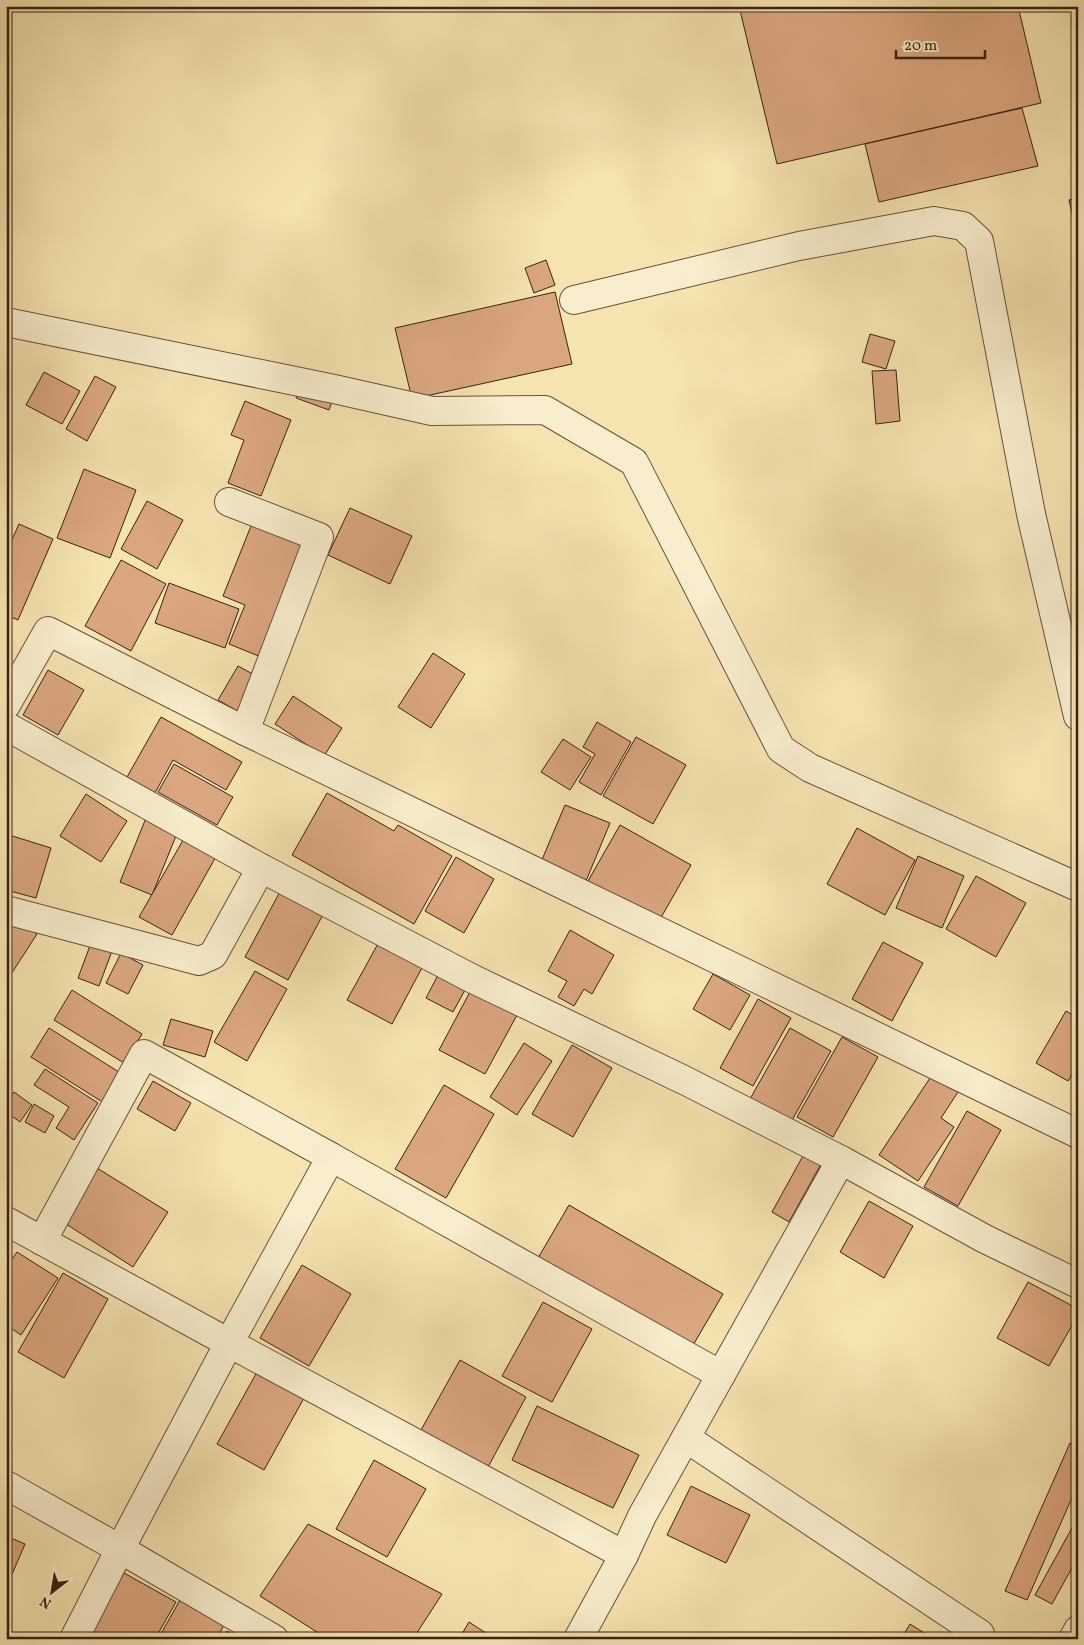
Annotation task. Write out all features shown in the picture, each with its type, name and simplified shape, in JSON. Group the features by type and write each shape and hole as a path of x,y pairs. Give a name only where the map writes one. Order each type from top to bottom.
{"street":[{"path":"574,300 809,244 934,221 963,226 979,241 1031,514 1078,716"},
{"path":"6,322 432,411 544,410 634,462 781,748 810,768 1078,887"},
{"path":"229,502 319,537 245,731"},
{"path":"6,705 48,631 245,731 1078,1134"},
{"path":"6,726 260,868 471,978 686,1081 841,1160 985,1239 1078,1284"},
{"path":"6,910 199,961 213,955 260,868"},
{"path":"42,1241 144,1054 721,1375"},
{"path":"74,1639 229,1343 332,1157"},
{"path":"578,1639 624,1555 642,1516 841,1160"},
{"path":"6,1221 624,1555"},
{"path":"686,1438 982,1637"},
{"path":"6,1485 274,1639"},
{"path":"1073,1639 1078,1630"}],"building":[{"path":"739,6 1018,6 1041,103 777,164"},
{"path":"1022,108 1038,166 879,202 865,144"},
{"path":"1078,198 1078,240 1069,200"},
{"path":"546,260 555,285 534,293 525,268"},
{"path":"555,292 572,364 412,399 395,328"},
{"path":"870,334 895,341 886,369 862,362"},
{"path":"306,370 339,382 329,410 296,398"},
{"path":"896,370 900,421 876,424 872,371"},
{"path":"44,372 80,391 62,424 26,405"},
{"path":"95,376 116,387 87,441 66,429"},
{"path":"245,401 291,420 261,496 228,483 244,440 231,435"},
{"path":"84,469 136,490 110,558 57,538"},
{"path":"147,501 183,520 157,569 121,549"},
{"path":"350,508 412,536 390,584 328,555"},
{"path":"253,521 311,544 266,659 229,644 245,605 223,596"},
{"path":"19,524 53,539 18,620 6,615 6,553"},
{"path":"121,560 166,584 131,651 85,626"},
{"path":"169,583 239,609 225,648 155,623"},
{"path":"433,653 465,674 431,728 398,707"},
{"path":"238,666 260,678 241,713 218,700"},
{"path":"48,670 84,690 58,735 23,715"},
{"path":"293,696 342,728 324,756 275,724"},
{"path":"161,717 242,762 226,790 173,760 155,793 127,777"},
{"path":"597,722 631,742 601,795 579,782 595,754 583,747"},
{"path":"636,737 686,765 653,824 603,796"},
{"path":"563,739 591,757 570,790 541,772"},
{"path":"174,764 233,797 217,825 158,792"},
{"path":"327,793 394,831 398,825 452,856 414,924 292,855"},
{"path":"86,794 127,821 101,862 60,836"},
{"path":"565,805 610,823 586,881 541,862"},
{"path":"146,818 178,831 152,895 120,882"},
{"path":"620,825 691,865 659,921 588,881"},
{"path":"857,828 915,860 885,915 827,884"},
{"path":"6,834 51,848 36,898 6,890"},
{"path":"186,835 218,853 172,935 139,917"},
{"path":"918,856 964,876 942,928 896,908"},
{"path":"456,857 494,879 464,933 425,911"},
{"path":"976,876 1026,903 996,957 946,929"},
{"path":"283,886 326,909 288,980 245,957"},
{"path":"6,913 37,934 8,979 6,978"},
{"path":"570,930 614,955 592,994 584,989 574,1006 558,997 567,981 548,971"},
{"path":"380,940 424,964 392,1024 347,1000"},
{"path":"883,942 923,963 892,1021 852,999"},
{"path":"91,943 112,951 99,986 78,978"},
{"path":"121,953 143,965 128,994 106,983"},
{"path":"255,971 287,989 247,1061 214,1042"},
{"path":"713,974 750,995 730,1030 693,1009"},
{"path":"438,975 465,990 453,1012 426,998"},
{"path":"72,990 142,1034 124,1063 54,1020"},
{"path":"471,990 517,1015 485,1074 439,1050"},
{"path":"758,999 791,1018 753,1086 720,1068"},
{"path":"1066,1011 1078,1018 1078,1065 1068,1081 1036,1063"},
{"path":"171,1019 213,1031 205,1057 163,1045"},
{"path":"49,1028 122,1074 104,1103 31,1057"},
{"path":"790,1028 831,1051 791,1122 750,1099"},
{"path":"842,1037 878,1057 833,1137 797,1117"},
{"path":"524,1043 552,1061 517,1115 490,1097"},
{"path":"572,1045 612,1068 573,1137 532,1114"},
{"path":"45,1069 98,1103 74,1140 56,1128 69,1107 34,1085"},
{"path":"6,1071 12,1075 6,1084"},
{"path":"932,1075 958,1092 941,1118 954,1127 918,1181 879,1155"},
{"path":"153,1081 191,1103 175,1131 137,1109"},
{"path":"444,1085 494,1114 446,1198 395,1169"},
{"path":"14,1092 32,1105 20,1122 6,1112 6,1103"},
{"path":"34,1104 54,1116 45,1133 25,1122"},
{"path":"967,1111 1001,1130 958,1206 924,1187"},
{"path":"804,1154 821,1164 789,1222 772,1212"},
{"path":"97,1168 168,1212 133,1267 63,1222"},
{"path":"869,1201 913,1226 884,1278 840,1252"},
{"path":"569,1205 723,1294 692,1347 538,1258"},
{"path":"17,1252 58,1278 21,1335 6,1325 6,1268"},
{"path":"302,1265 351,1294 309,1366 260,1338"},
{"path":"63,1273 108,1299 64,1378 18,1352"},
{"path":"1028,1282 1078,1309 1078,1315 1049,1366 997,1338"},
{"path":"543,1302 592,1329 552,1402 502,1376"},
{"path":"6,1353 11,1356 6,1364"},
{"path":"460,1360 526,1397 488,1467 421,1430"},
{"path":"257,1372 304,1398 264,1470 217,1444"},
{"path":"537,1406 639,1455 613,1508 512,1460"},
{"path":"1070,1443 1078,1447 1078,1484 1027,1600 1005,1591"},
{"path":"374,1460 426,1489 387,1557 336,1529"},
{"path":"691,1486 750,1515 726,1563 667,1535"},
{"path":"1078,1517 1078,1557 1052,1604 1035,1595"},
{"path":"308,1524 442,1594 413,1639 328,1639 260,1596"},
{"path":"6,1536 25,1544 7,1586 6,1586"},
{"path":"124,1573 176,1602 155,1639 87,1639"},
{"path":"180,1600 224,1625 217,1639 158,1639"},
{"path":"469,1622 495,1639 459,1639"},
{"path":"910,1624 934,1639 901,1639"},
{"path":"227,1631 239,1639 223,1639"}]}
